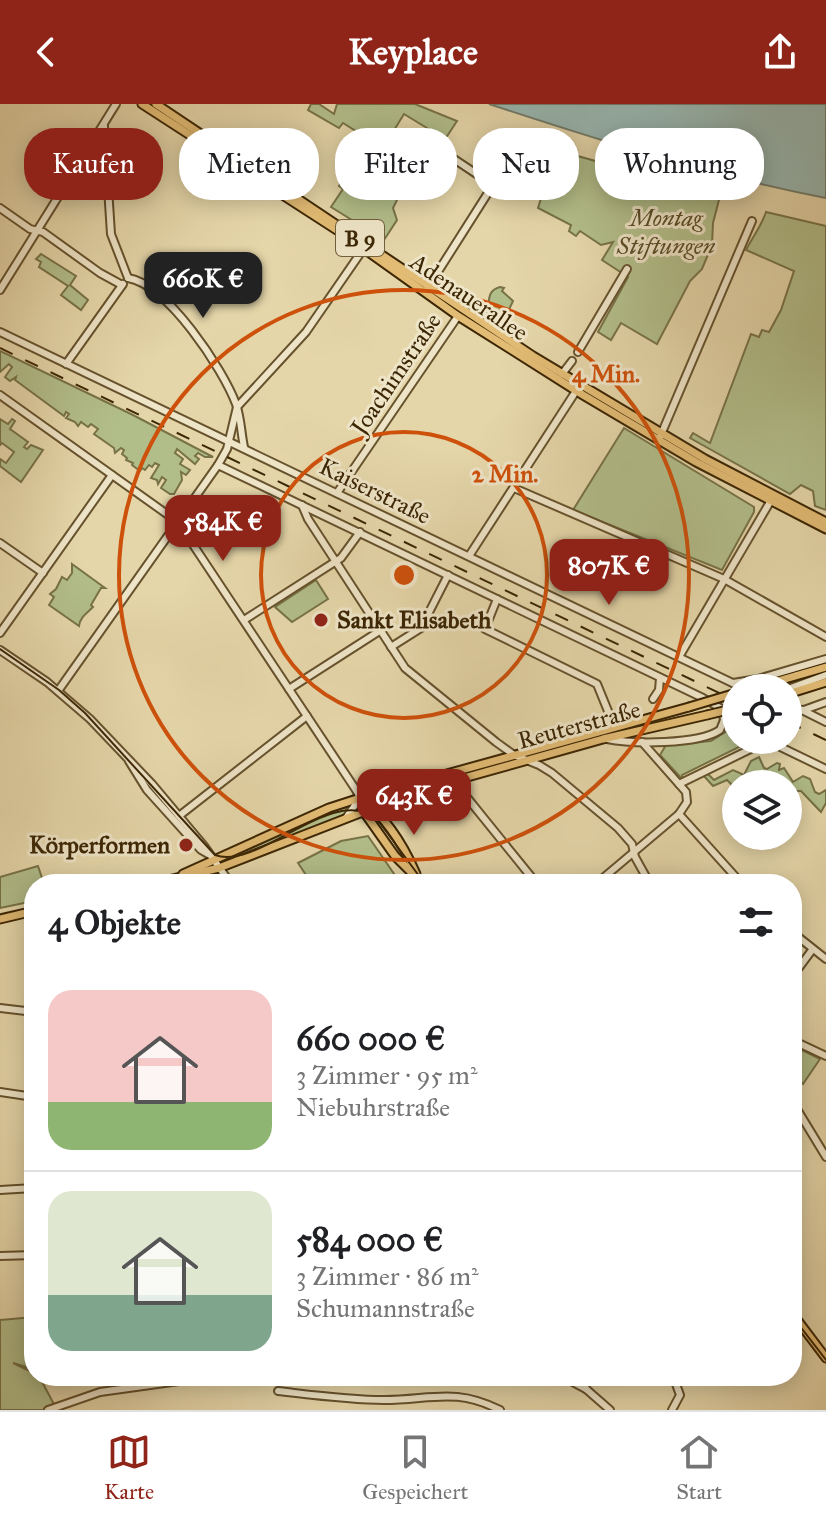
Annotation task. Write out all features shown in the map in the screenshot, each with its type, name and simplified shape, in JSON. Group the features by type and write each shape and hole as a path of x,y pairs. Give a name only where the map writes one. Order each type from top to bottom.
{"main road":[{"name":"Adenauerallee","path":"142,104 562,374 578,388"},
{"name":"Adenauerallee","path":"156,104 427,289 458,316 770,502 826,532"},
{"name":"Adenauerallee","path":"660,437 826,522"},
{"path":"801,674 826,667"},
{"path":"802,690 826,682"},
{"name":"Reuterstraße","path":"216,865 329,808 494,762 521,758 539,760 604,734 722,697"},
{"name":"Reuterstraße","path":"186,874 344,821 369,809 468,777 556,743 722,711"},
{"path":"539,760 556,743"},
{"path":"369,809 398,788"},
{"path":"360,798 404,850 416,874"},
{"path":"0,919 24,913"},
{"path":"802,1326 826,1358"}],"street":[{"path":"0,290 116,104"},
{"path":"104,123 111,234 128,278 165,301 192,329 226,381 237,407 244,447"},
{"path":"427,289 493,185 457,161"},
{"path":"0,208 30,229 45,233 122,285"},
{"path":"660,437 752,221"},
{"path":"58,691 218,465 229,440 237,407 306,332 364,248"},
{"path":"578,352 627,269"},
{"path":"69,365 128,278"},
{"name":"Joachimstraße","path":"339,494 458,316"},
{"name":"Kaiserstraße","path":"0,332 722,678"},
{"path":"562,374 572,361"},
{"path":"471,557 578,388"},
{"path":"0,395 178,522 360,798 344,821"},
{"path":"218,465 722,709"},
{"path":"0,633 112,475"},
{"path":"514,488 724,579 826,637"},
{"path":"682,658 770,502"},
{"path":"302,505 308,519 405,668 496,742 521,758"},
{"path":"244,620 337,562 360,532"},
{"path":"0,543 43,573"},
{"path":"391,647 421,628 448,575"},
{"path":"497,599 485,629 597,684 610,722 604,734 642,742 661,741 709,736 720,730 722,725"},
{"path":"289,689 381,630"},
{"path":"0,650 58,691 84,714 179,816 223,874"},
{"path":"0,664 8,655"},
{"path":"772,674 826,659"},
{"path":"802,687 826,675"},
{"path":"653,699 659,690 660,678"},
{"path":"802,707 822,703 823,720 802,712"},
{"path":"179,816 307,716"},
{"path":"655,759 661,741"},
{"path":"494,762 496,742"},
{"path":"608,874 679,814 687,802 686,792 642,742"},
{"path":"551,753 547,762 552,773"},
{"path":"679,784 739,754"},
{"path":"795,754 826,769"},
{"path":"539,760 618,828 645,874"},
{"path":"129,761 147,790 208,854"},
{"path":"465,795 463,786 468,777"},
{"path":"446,783 465,795 529,874"},
{"path":"679,814 733,874"},
{"path":"802,941 826,959"},
{"path":"802,964 812,950"},
{"path":"0,1008 24,1011"},
{"path":"802,1045 826,1056"},
{"path":"0,1092 24,1096"},
{"path":"802,1117 826,1157"},
{"path":"0,1190 24,1189"},
{"path":"0,1256 24,1255"},
{"path":"48,1410 100,1392 143,1386"},
{"path":"580,1386 610,1410"},
{"path":"672,1410 680,1395 677,1386"},
{"path":"278,1391 380,1400 446,1395 469,1398 500,1410"}],"green space":[{"path":"311,104 319,104 334,114 337,104 415,104 457,121 452,128 427,128 404,114 395,128 351,128 343,123 339,128 308,110"},
{"name":"Montag Stiftungen","path":"579,156 595,161 595,200 719,200 712,245 702,269 690,281 657,344 621,323 611,340 598,332 628,277 602,260 613,242 601,245 580,231 576,236 569,231 571,225 538,208 541,200 579,200"},
{"path":"336,200 397,200 393,208 397,220 384,240 331,207"},
{"path":"766,212 826,226 826,510 815,506 813,491 801,485 790,494 690,438 693,433 710,443 751,334 759,337 762,330 769,332 781,310 794,271 746,250"},
{"path":"41,254 76,276 70,285 88,300 81,310 61,295 68,286 39,267 41,262 36,259"},
{"path":"500,287 513,301 504,326 486,314 490,294"},
{"path":"0,351 213,457 198,453 195,456 199,459 195,464 177,449 175,453 183,459 180,464 190,470 186,475 181,472 182,480 174,494 170,494 161,488 166,480 162,477 158,484 151,478 159,465 155,463 140,471 126,460 122,454 124,450 121,448 115,453 114,448 94,434 98,429 91,424 88,427 81,422 78,426 66,418 69,414 66,412 64,416 15,380 16,377 10,381 5,377 12,367 9,364 0,372"},
{"path":"0,419 8,424 12,419 15,421 10,429 28,442 24,447 27,449 31,445 43,450 21,482 0,466 0,459 6,463 14,452 2,443 0,445"},
{"path":"624,428 754,507 722,570 573,510"},
{"path":"72,564 105,588 101,588 91,605 93,607 79,626 49,605 54,597 50,594 62,577 67,580 72,573"},
{"path":"316,580 328,599 292,622 275,607"},
{"path":"722,734 722,754 725,754 682,775 683,780 660,755 666,745 711,741"},
{"path":"759,757 764,768 777,763 780,764 779,770 746,770 751,761"},
{"path":"707,773 714,780 722,776 722,782 713,786 703,775"},
{"path":"803,776 810,779 815,792 819,794 826,790 826,803 821,812 802,792"},
{"path":"341,807 346,808 346,814 242,858 238,854"},
{"path":"368,836 394,874 305,874 298,863 341,841"},
{"path":"38,866 41,874 24,874 24,903 0,908 0,877"},
{"path":"802,1050 820,1059 802,1083"},
{"path":"24,1318 24,1366 13,1363 24,1368 24,1386 44,1386 57,1410 0,1410 0,1320"}],"water":[{"path":"489,104 826,104 826,198 764,184 764,128 595,128 595,138 579,133 579,128 564,128"}],"tram line":[{"path":"0,649 59,690 85,713 215,855 233,857 253,851 317,819 339,812 359,811 377,819 418,874"},
{"path":"802,1329 826,1360"}],"railway":[{"path":"0,348 722,694"},
{"path":"802,729 826,740"}],"place":[{"name":"Sankt Elisabeth","path":"321,620"},
{"name":"Körperformen","path":"186,845"}]}
